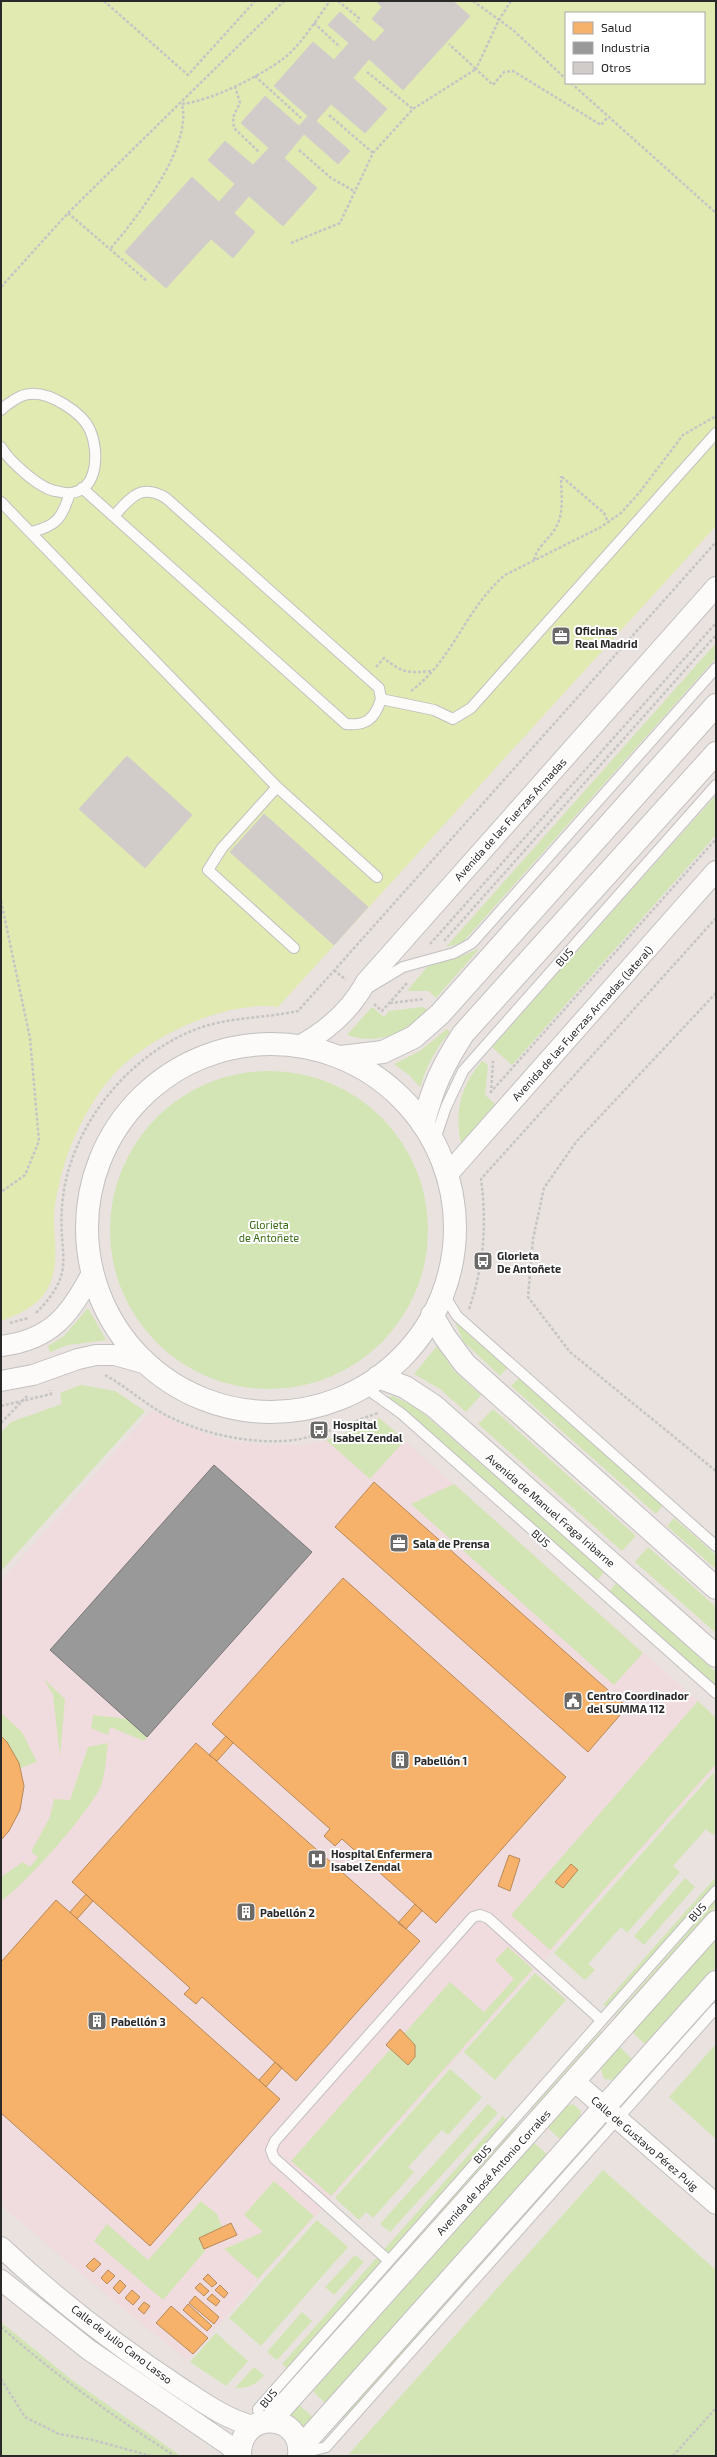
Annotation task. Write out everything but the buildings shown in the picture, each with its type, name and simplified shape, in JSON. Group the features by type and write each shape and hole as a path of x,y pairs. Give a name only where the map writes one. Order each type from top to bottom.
{"street":[{"name":"Avenida de las Fuerzas Armadas","path":"299,1046 328,1028 360,992 366,982 716,588"},
{"path":"341,1057 383,1052 414,1037 440,1014 716,705"},
{"path":"429,1133 431,1095 442,1067 463,1034 716,753"},
{"name":"Avenida de las Fuerzas Armadas (lateral)","path":"447,1175 716,871"},
{"path":"248,1045 299,1046 341,1057 365,1069 387,1085 407,1103 429,1133 447,1175 454,1214 453,1254 442,1293 432,1315 408,1349 370,1382 339,1399 313,1407 286,1411 259,1412 232,1408 206,1400 182,1389 147,1364 122,1337 104,1307 92,1273 88,1247 87,1221 90,1196 96,1171 106,1147 119,1124 135,1104 175,1071 210,1054 248,1045"},
{"path":"1,1346 24,1343 50,1331 75,1304 92,1273"},
{"path":"432,1315 445,1337 465,1364 716,1588"},
{"path":"1,1381 33,1375 78,1359 96,1355 115,1355 147,1364"},
{"name":"Avenida de Manuel Fraga Iribarne","path":"370,1382 405,1387 434,1406 716,1656"},
{"name":"Avenida de José Antonio Corrales","path":"240,2456 242,2440 261,2423 574,2081 716,1922"},
{"path":"299,2453 612,2113 716,1982"},
{"name":"Calle de Gustavo Pérez Puig","path":"574,2081 716,2204"},
{"name":"Calle de Julio Cano Lasso","path":"1,2247 30,2274 101,2331 162,2376 232,2420 261,2423"},
{"name":"Calle de Julio Cano Lasso","path":"1,2280 90,2350 227,2444 240,2456"},
{"path":"261,2423 279,2422 294,2433 299,2453"}],"lane":[{"path":"1,410 29,393 55,398 76,413 90,429 97,454 92,476 82,488 70,493 48,490 26,474 1,447"},
{"path":"381,699 434,710 453,719 471,708 716,433"},
{"path":"82,488 346,724 359,725 370,719 378,710 381,699 379,688 166,498 155,491 143,491 131,497 114,516"},
{"path":"31,532 44,529 62,516 70,493"},
{"path":"1,502 277,787 377,877"},
{"path":"360,992 414,963 454,953 472,943 716,668"},
{"name":"BUS","path":"429,1133 446,1107 463,1071 716,785"},
{"path":"277,787 222,848 208,870 294,948"},
{"path":"442,1293 457,1316 716,1546"},
{"name":"BUS","path":"370,1382 402,1414 716,1693"},
{"name":"BUS","path":"261,2423 258,2409 388,2260 716,1891"},
{"path":"388,2260 274,2158 271,2150 275,2142 473,1917 480,1914 488,1918 601,2020"},
{"path":"612,2113 716,2008"}],"path":[{"path":"104,1 188,75 254,1"},
{"path":"1,287 68,213 182,104 190,92 284,1"},
{"path":"182,104 194,102 235,86 255,76 284,58 314,23 330,1"},
{"path":"338,1 359,18 357,22"},
{"path":"473,1 513,30 565,78"},
{"path":"291,243 340,223 373,153 413,109 476,69 499,20 511,1"},
{"path":"314,23 340,47"},
{"path":"449,44 493,85 504,72 512,71 601,125 608,117"},
{"path":"368,72 413,109"},
{"path":"255,76 301,118"},
{"path":"572,84 716,213"},
{"path":"235,86 240,103 233,117 234,128 259,152"},
{"path":"111,248 138,216 162,178 175,149 184,117 182,104"},
{"path":"329,115 373,153"},
{"path":"299,150 331,178 354,191"},
{"path":"68,213 111,248 147,281"},
{"path":"397,703 433,671 448,653 478,602 505,575 608,522 621,513 639,494 682,435 716,416"},
{"path":"534,560 535,554 554,529 561,516 561,476 604,513 608,522"},
{"path":"18,1321 33,1316 49,1300 63,1276 65,1256 62,1207 72,1158 90,1123 120,1082 146,1057 180,1037 202,1027 256,1016 278,1016 298,1011 716,542"},
{"path":"414,963 716,623"},
{"path":"334,970 382,1011 716,635"},
{"path":"367,677 384,658 397,669 409,673 433,671"},
{"path":"493,1061 490,1093 716,839"},
{"path":"1,901 30,1038 39,1141 25,1175 1,1192"},
{"path":"468,1310 482,1262 485,1226 481,1179 716,918"},
{"path":"716,993 576,1142 544,1188 534,1239 528,1297 570,1352 716,1471"},
{"path":"389,1003 424,999"},
{"path":"98,1373 124,1385 140,1398 174,1419 216,1433 259,1440 298,1439 325,1432 380,1413"},
{"path":"1,1423 28,1394"},
{"path":"1,1406 50,1394"},
{"path":"1,2328 76,2388 169,2454 175,2456"},
{"path":"1,2379 25,2417 59,2434 93,2440 151,2456"},
{"path":"673,2456 716,2408"}],"shaded area":[{"name":"Hospital Enfermera Isabel Zendal","path":"152,1410 182,1425 224,1440 265,1445 303,1445 326,1440 364,1426 379,1418 716,1717 716,1767 187,2360 99,2289 1,2205 1,1581"}],"green space":[{"path":"1,1 716,1 716,526 278,1007 257,1006 235,1009 212,1015 189,1024 167,1034 147,1047 128,1061 113,1075 95,1100 79,1127 67,1156 55,1206 55,1263 49,1287 32,1306 1,1321"},
{"path":"716,643 716,658 462,943 446,947"},
{"path":"716,795 716,835 512,1065 492,1047"},
{"path":"480,948 436,998 429,991 407,991 427,967 462,956"},
{"path":"372,1007 384,1017 389,1011 423,1007 427,1010 409,1025 390,1035 370,1039 347,1035"},
{"path":"447,1029 450,1032 432,1058 420,1087 409,1075 394,1064 420,1051"},
{"path":"482,1061 488,1065 485,1095 495,1104 461,1143 458,1120 461,1099 464,1089"},
{"name":"Glorieta de Antoñete","path":"269,1071 300,1074 330,1083 344,1090 370,1107 392,1129 409,1155 416,1169 425,1199 428,1230 425,1261 416,1291 409,1305 392,1331 370,1353 344,1370 330,1377 300,1386 269,1389 238,1386 208,1377 194,1370 168,1353 146,1331 129,1305 122,1291 113,1261 110,1230 113,1199 122,1169 129,1155 146,1129 168,1107 194,1090 208,1083 238,1074"},
{"path":"88,1308 106,1340 68,1345 50,1352 48,1346 64,1336"},
{"path":"455,1322 507,1368 500,1376 463,1341"},
{"path":"437,1346 455,1372 481,1395 466,1412 440,1389 414,1374"},
{"path":"519,1378 663,1505 656,1514 511,1386"},
{"path":"81,1385 115,1391 145,1411 1,1571 1,1432 11,1422 62,1404 60,1393"},
{"path":"393,1396 416,1407 604,1572 597,1581 388,1397"},
{"path":"493,1409 636,1536 622,1551 478,1424"},
{"path":"379,1418 405,1440 370,1479 326,1440 364,1426"},
{"path":"454,1484 643,1653 614,1685 411,1504"},
{"path":"674,1518 716,1555 716,1569 667,1526"},
{"path":"648,1547 716,1607 716,1633 635,1562"},
{"path":"616,1583 716,1672 716,1686 609,1592"},
{"path":"44,1679 65,1699 60,1756 53,1695"},
{"path":"698,1701 716,1718 716,1764 550,1950 511,1915"},
{"path":"1,1713 22,1732 37,1762 20,1768 7,1742 1,1736"},
{"path":"93,1715 128,1719 147,1737 144,1741 110,1727 108,1735 91,1728"},
{"path":"108,1743 102,1782 87,1809 41,1864 1,1901 1,1877 23,1862 30,1867 38,1857 31,1852 50,1817 54,1799 70,1800 88,1747"},
{"path":"714,1772 716,1832 713,1835 706,1829 673,1866 680,1872 627,1933 621,1927 588,1964 595,1970 585,1980 554,1953"},
{"path":"716,1877 716,1885 608,2007 603,2005"},
{"path":"685,1878 695,1887 644,1945 634,1936"},
{"path":"716,1900 716,1906 616,2019 614,2017"},
{"path":"716,1937 716,1967 646,2045 632,2032"},
{"path":"508,1947 533,1969 331,2196 291,2161 450,1982 484,2012 514,1979 495,1960"},
{"path":"535,1973 566,2000 495,2080 464,2052"},
{"path":"716,1996 716,2001 663,2060 661,2058"},
{"path":"601,2031 603,2033 532,2114 530,2111"},
{"path":"716,2044 716,2139 669,2097"},
{"path":"619,2046 633,2060 615,2080 604,2079 600,2067"},
{"path":"450,2069 482,2097 448,2135 442,2130 408,2167 414,2172 373,2218 366,2212 359,2220 335,2198"},
{"path":"488,2104 498,2113 390,2232 380,2224"},
{"path":"573,2104 581,2111 579,2119 561,2140 547,2127 565,2107"},
{"path":"503,2116 508,2121 288,2369 282,2364"},
{"path":"516,2126 519,2129 298,2377 295,2375"},
{"path":"534,2143 549,2156 327,2405 313,2391"},
{"path":"562,2169 565,2171 344,2419 341,2416"},
{"path":"603,2170 716,2270 716,2456 349,2454"},
{"path":"274,2181 314,2216 258,2279 224,2249 263,2232 244,2215"},
{"path":"201,2201 217,2214 222,2227 199,2238 205,2251 163,2300 94,2241 107,2224 148,2260"},
{"path":"317,2220 348,2247 261,2346 229,2318"},
{"path":"355,2255 364,2262 334,2295 325,2287"},
{"path":"302,2312 312,2321 277,2360 267,2352"},
{"path":"1,2322 72,2380 181,2456 1,2456"},
{"path":"216,2333 248,2361 226,2386 190,2362"},
{"path":"254,2367 264,2375 261,2379 251,2386 235,2388"},
{"path":"299,2405 315,2419 302,2434 286,2420"}],"place":[{"name":"Oficinas Real Madrid","path":"561,636"},
{"name":"Glorieta De Antoñete","path":"483,1261"},
{"name":"Hospital Isabel Zendal","path":"319,1430"},
{"name":"Sala de Prensa","path":"399,1543"},
{"name":"Centro Coordinador del SUMMA 112","path":"573,1701"},
{"name":"Pabellón 1","path":"400,1760"},
{"name":"Hospital Enfermera Isabel Zendal","path":"317,1859"},
{"name":"Pabellón 2","path":"246,1912"},
{"name":"Pabellón 3","path":"97,2021"}]}
